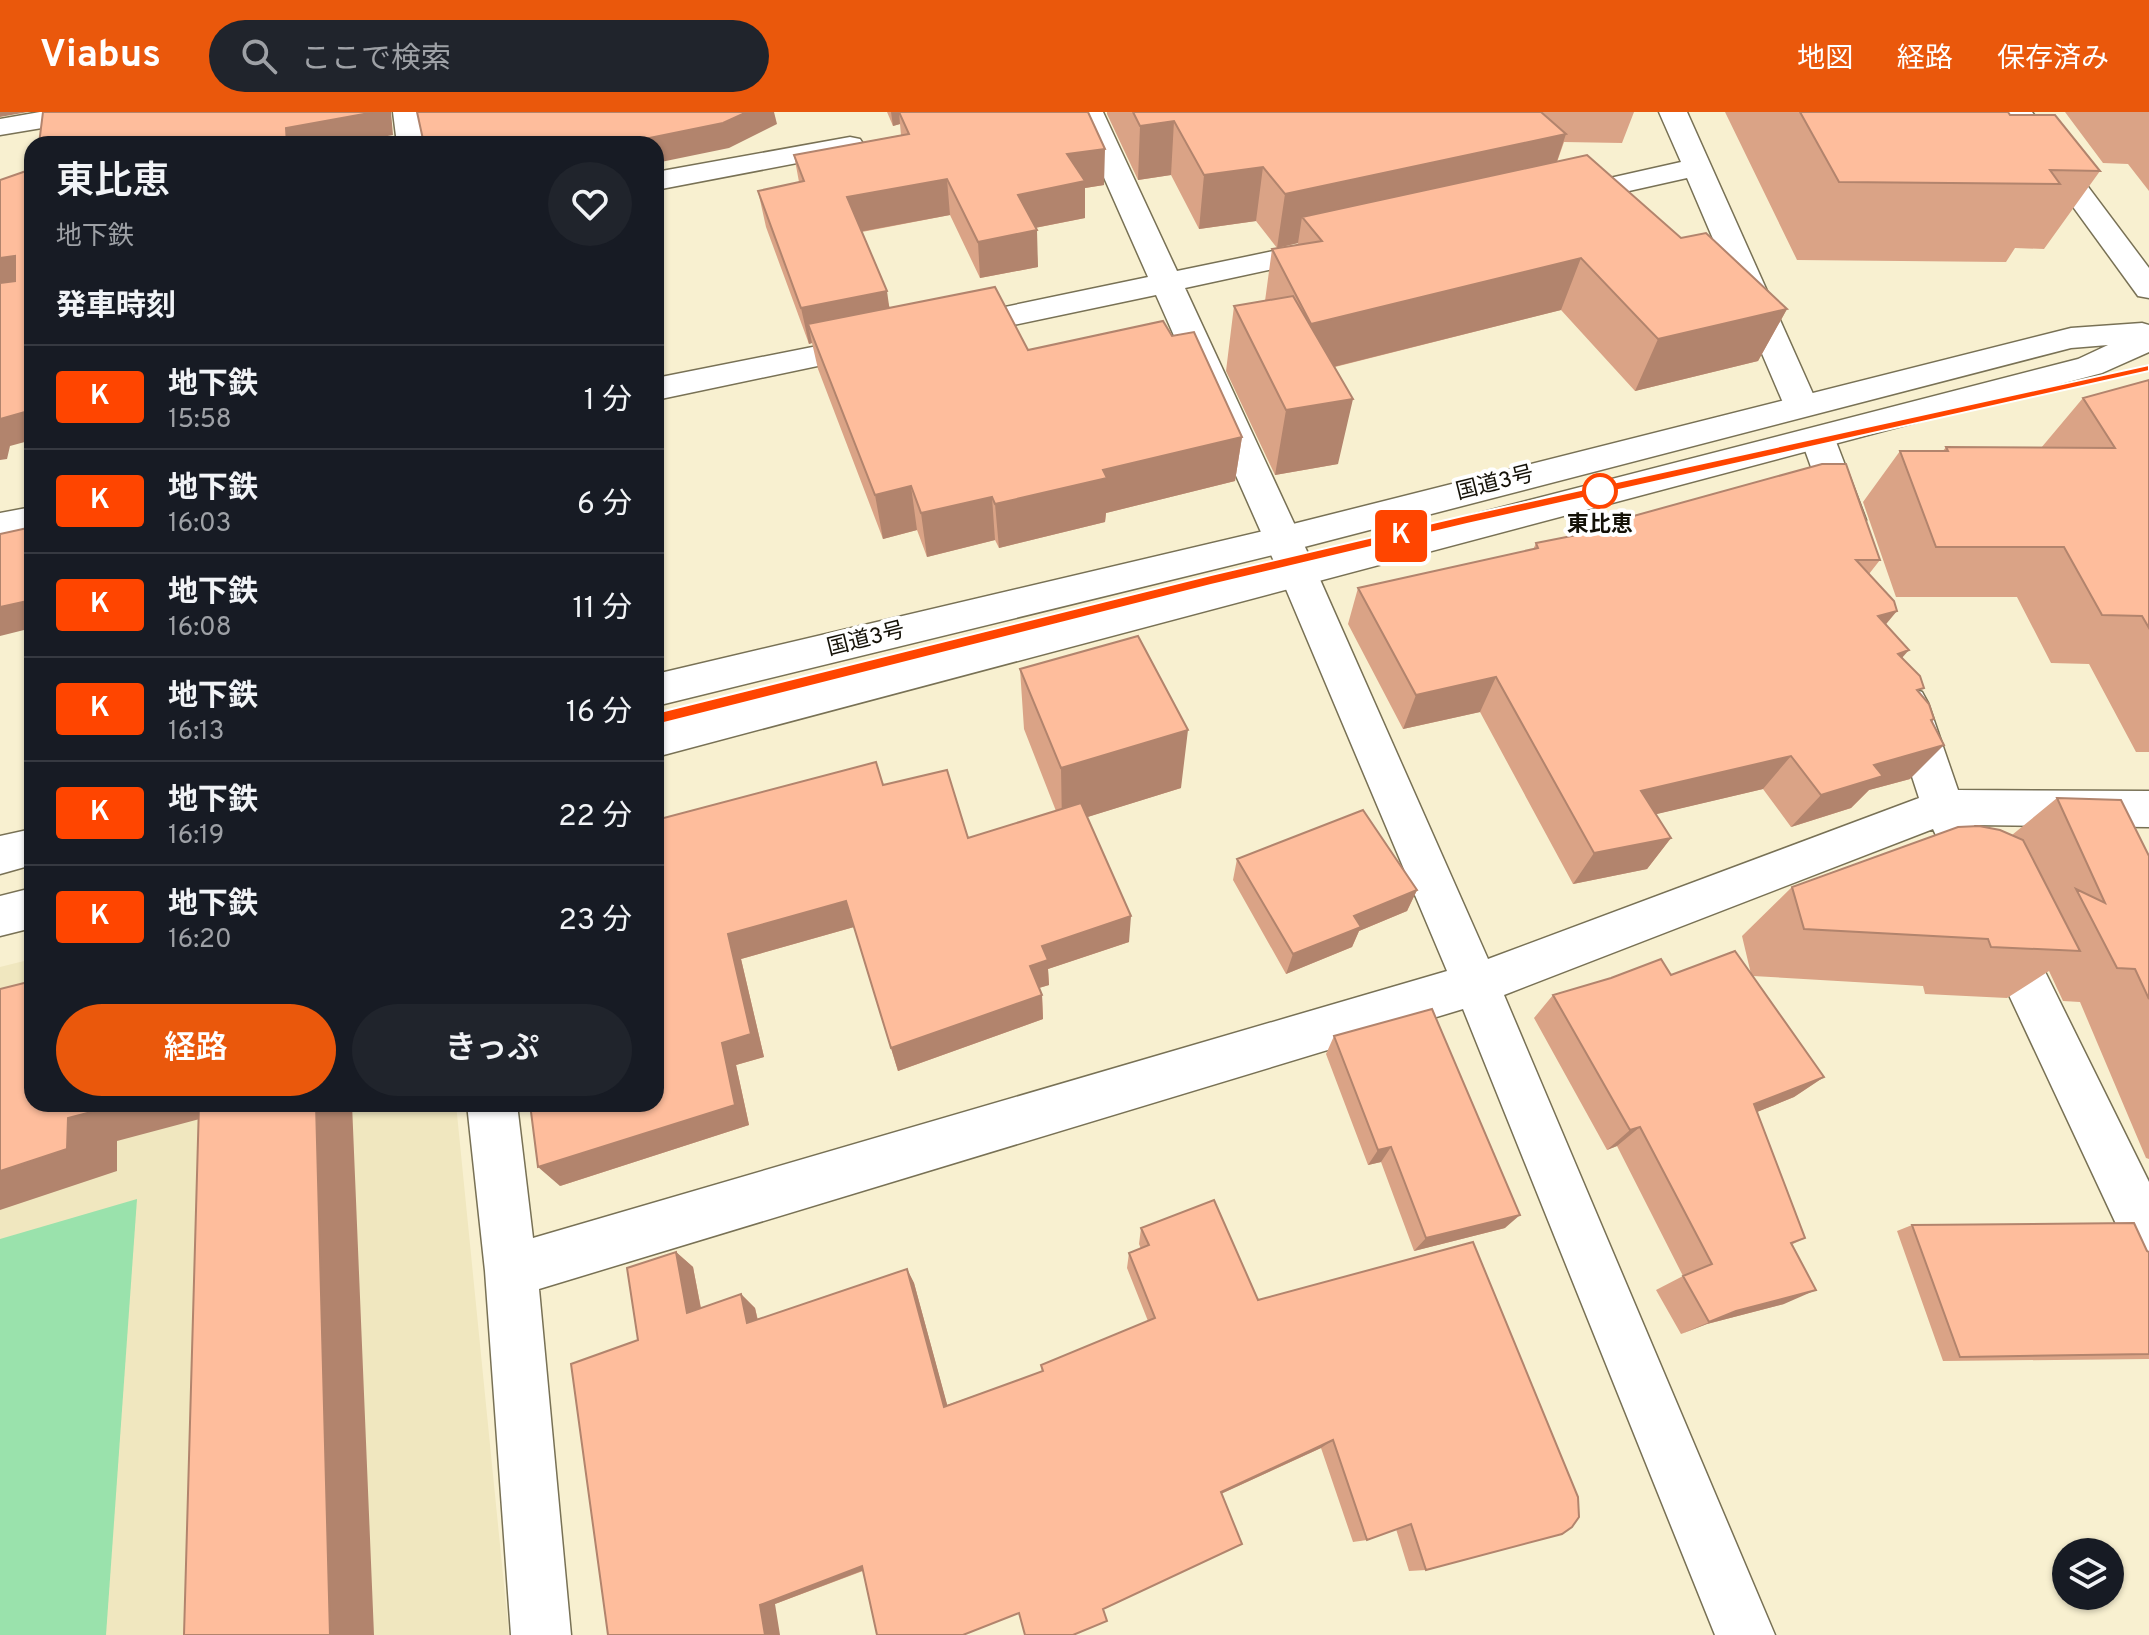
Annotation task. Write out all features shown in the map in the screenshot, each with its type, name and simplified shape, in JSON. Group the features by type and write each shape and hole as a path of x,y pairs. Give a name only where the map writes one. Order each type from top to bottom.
{"main road":[{"path":"0,127 90,112"},
{"path":"407,112 410,136"},
{"path":"1089,112 1290,557 1476,984 1745,1635"},
{"path":"1673,112 1810,422 1859,555"},
{"path":"2018,112 2149,289"},
{"path":"664,180 873,141"},
{"path":"1527,205 1698,167"},
{"path":"664,387 1355,243"},
{"name":"国道3号","path":"1810,422 2071,338 2149,332"},
{"name":"国道3号","path":"664,739 1290,557 1810,422 2090,366 2149,340"},
{"path":"0,526 24,522"},
{"name":"国道3号","path":"664,688 1290,557"},
{"path":"1894,659 1943,807 2149,1238"},
{"path":"511,1271 1476,984 1943,807 2149,809"},
{"path":"0,855 24,849"},
{"path":"0,916 24,910"},
{"path":"493,1112 511,1271 541,1635"}],"shaded area":[{"path":"24,961 24,1112 457,1112 509,1635 0,1635 0,967"}],"green space":[{"path":"137,1199 106,1635 0,1635 0,1239"}],"building":[{"path":"43,112 375,112 286,128 286,136 40,136"},
{"path":"417,112 747,112 723,123 659,136 422,136"},
{"path":"899,112 1088,112 1105,149 1067,154 1085,181 1018,195 1037,230 978,242 947,179 847,197 887,291 801,308 758,191 804,181 794,155 909,134"},
{"path":"1133,112 1541,112 1566,134 1285,194 1263,167 1204,175 1174,121 1140,126"},
{"path":"1800,112 2008,112 2010,115 2055,115 2100,171 2050,170 2060,184 1839,182"},
{"path":"1587,155 1681,238 1706,233 1787,309 1658,339 1581,258 1311,324 1272,249 1322,241 1302,217"},
{"path":"24,172 24,412 0,419 0,283 15,281 15,256 0,258 0,180"},
{"path":"995,287 1028,350 1163,321 1172,336 1194,332 1242,437 1103,470 1107,478 995,504 992,497 921,513 911,486 875,495 808,324"},
{"path":"1293,296 1353,399 1286,410 1234,306"},
{"path":"2149,380 2149,628 2142,616 2102,615 2064,547 1936,547 1900,451 1948,451 1946,447 2115,448 2083,398"},
{"path":"1822,464 1846,464 1880,560 1856,560 1894,601 1897,611 1878,616 1909,650 1898,654 1920,676 1924,688 1917,690 1929,704 1934,719 1931,720 1944,745 1874,765 1883,776 1821,795 1791,756 1641,791 1671,838 1594,853 1496,677 1416,695 1358,588 1538,548 1536,543 1612,528 1608,523"},
{"path":"24,529 24,602 0,607 0,534"},
{"path":"1138,636 1188,730 1061,768 1020,669"},
{"path":"876,762 883,785 947,770 968,838 1081,803 1131,916 1042,946 1048,960 1030,966 1042,995 891,1048 846,901 728,934 751,1034 722,1043 735,1105 538,1167 531,1112 664,1112 664,818"},
{"path":"2057,798 2121,800 2149,856 2149,999 2135,969 2117,968 2076,889 2105,903"},
{"path":"1363,810 1417,890 1354,916 1361,927 1293,954 1237,859"},
{"path":"1979,826 2000,830 2023,840 2080,951 1991,947 1988,939 1804,929 1792,887 1958,827"},
{"path":"1735,951 1824,1077 1754,1104 1805,1238 1791,1243 1816,1290 1736,1311 1709,1322 1683,1276 1712,1264 1640,1127 1630,1130 1553,995 1661,959 1671,975"},
{"path":"24,983 24,1112 91,1112 68,1118 67,1149 0,1171 0,989"},
{"path":"1432,1009 1520,1215 1426,1238 1391,1147 1378,1150 1334,1036"},
{"path":"199,1112 316,1112 330,1635 184,1635"},
{"path":"1214,1200 1258,1300 1473,1242 1578,1497 1579,1517 1572,1527 1562,1534 1426,1570 1411,1524 1367,1540 1333,1440 1221,1492 1242,1544 1103,1609 1107,1621 1073,1635 1025,1635 1019,1613 963,1635 877,1635 862,1566 760,1605 765,1635 608,1635 571,1364 638,1340 627,1268 676,1252 687,1313 741,1294 747,1323 907,1269 944,1407 1043,1371 1041,1365 1155,1318 1129,1253 1149,1245 1141,1228"},
{"path":"2134,1223 2149,1252 2149,1354 1960,1357 1912,1225"}],"metro line":[{"name":"K","path":"664,717 1211,580 1467,520 2149,369"}],"place":[{"name":"東比恵","path":"1600,491"}]}
